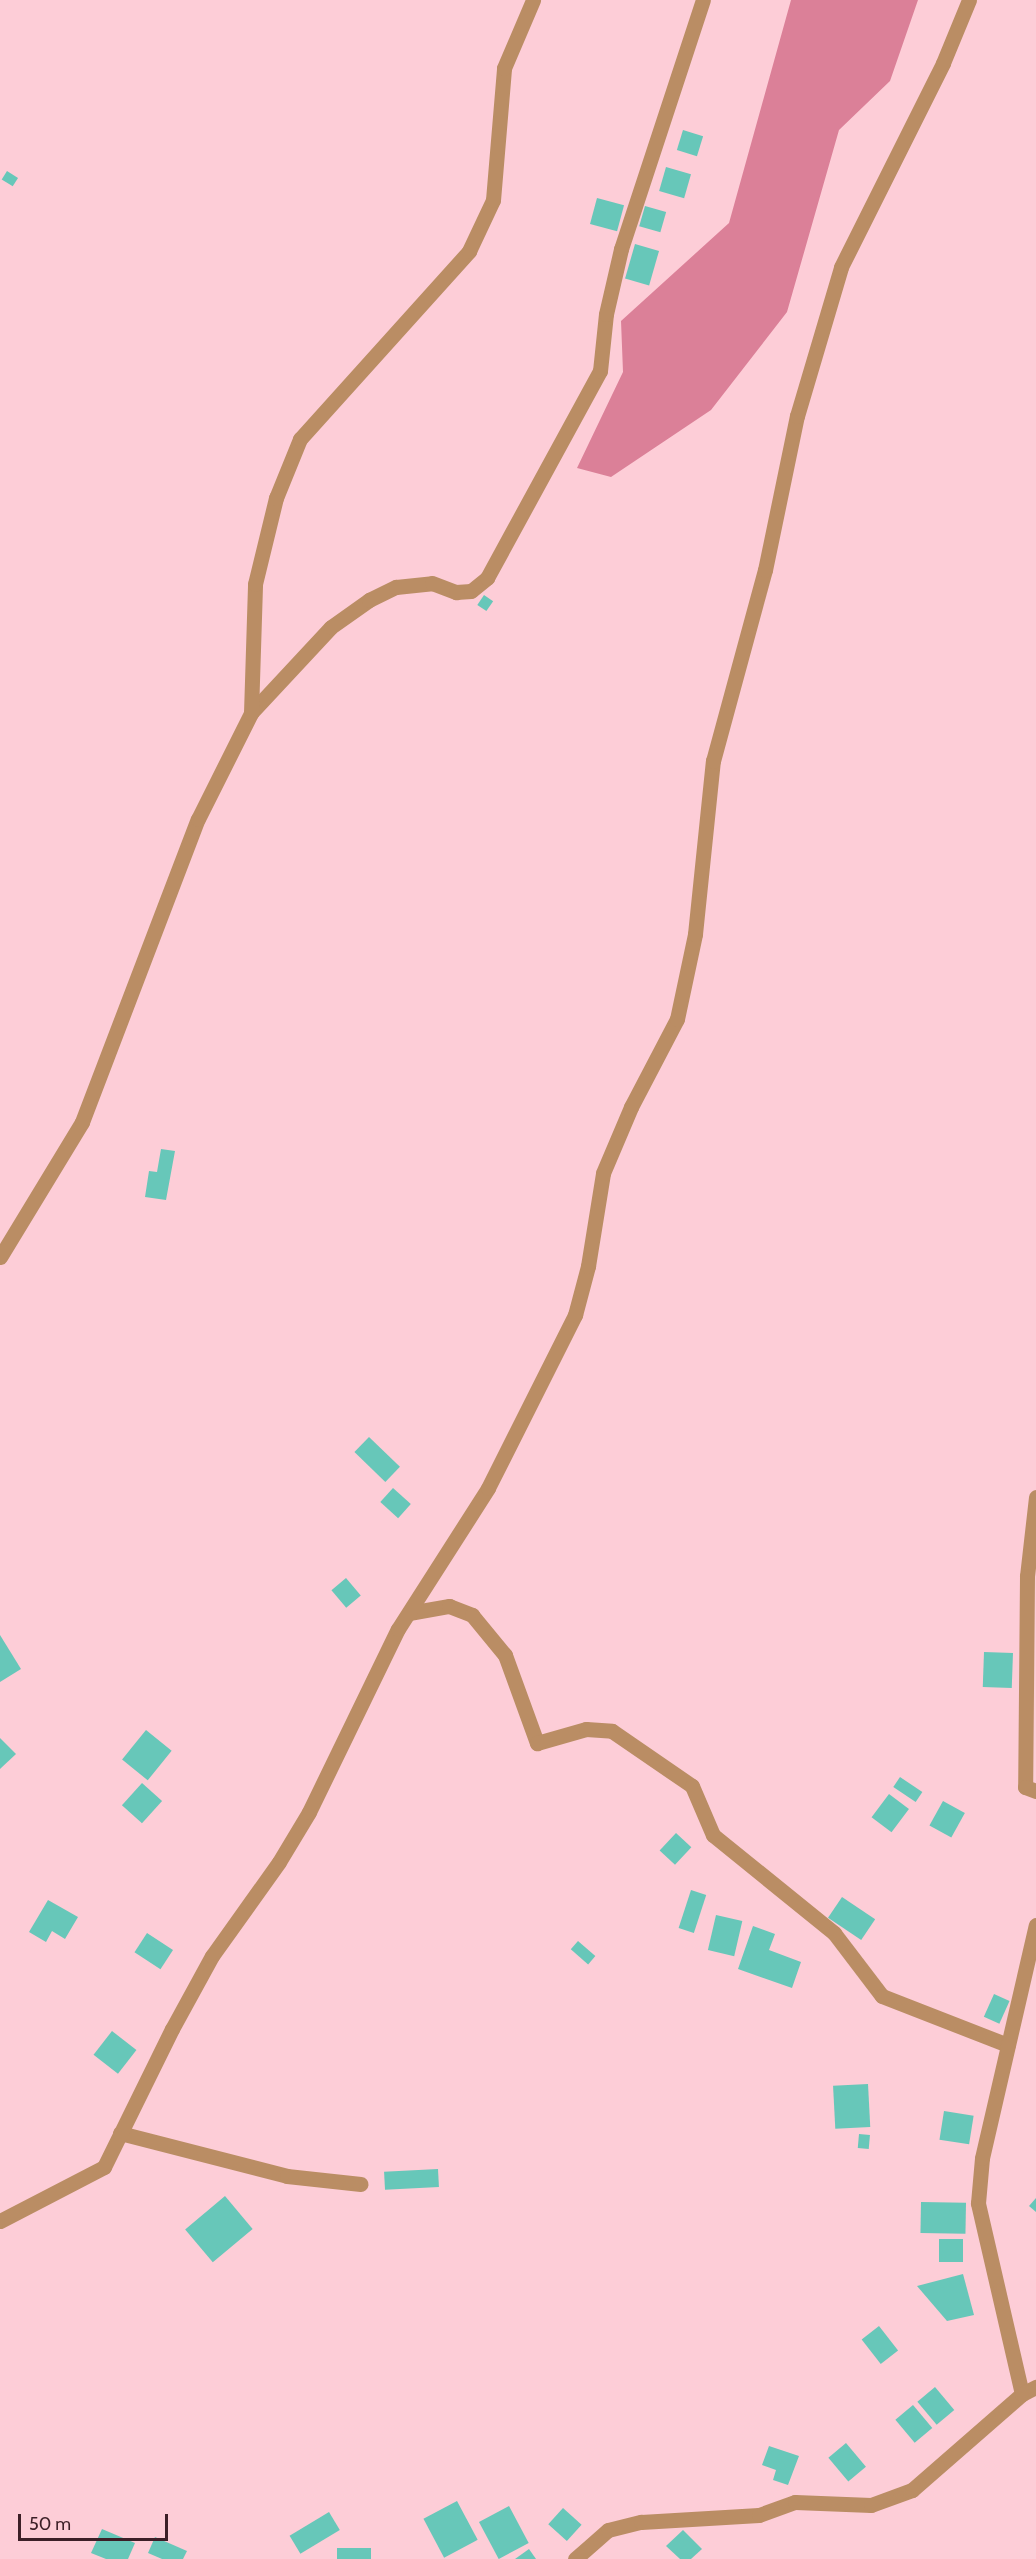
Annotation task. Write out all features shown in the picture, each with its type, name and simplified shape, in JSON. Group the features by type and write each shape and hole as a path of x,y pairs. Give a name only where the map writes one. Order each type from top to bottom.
{"street":[{"path":"251,713 255,584 276,498 300,438 469,251 492,200 504,68 533,0"},
{"path":"0,1257 82,1122 198,819 251,713 331,627 369,600 396,587 432,582 456,592 471,591 487,578 600,371 606,314 621,249 703,0"},
{"path":"0,2221 104,2167 213,1956 279,1862 309,1812 409,1613 489,1488 575,1315 588,1266 603,1173 631,1107 677,1019 695,934 713,761 765,570 797,416 841,267 943,63 969,0"},
{"path":"1036,1497 1027,1576 1025,1787 1036,1791"},
{"path":"409,1613 449,1606 472,1615 505,1655 537,1743 586,1728 612,1731 692,1786 713,1835 834,1933 882,1996 1008,2045"},
{"path":"583,2557 608,2530 640,2522 759,2515 795,2502 871,2505 912,2490 1029,2391 978,2203 982,2158 1036,1925"},
{"path":"120,2133 287,2176 361,2184"}],"shaded area":[{"path":"791,0 918,0 890,81 839,130 787,312 711,410 611,477 577,468 623,372 621,321 729,223"}],"building":[{"path":"683,130 703,136 697,156 677,150"},
{"path":"666,167 691,174 684,198 659,191"},
{"path":"7,171 18,178 13,186 2,179"},
{"path":"597,198 624,205 617,231 590,224"},
{"path":"645,206 666,212 660,232 639,226"},
{"path":"635,244 659,251 649,285 625,279"},
{"path":"484,595 493,601 486,611 477,605"},
{"path":"161,1149 175,1151 166,1200 145,1197 149,1171 157,1172"},
{"path":"369,1437 400,1467 385,1482 354,1452"},
{"path":"393,1488 411,1504 398,1518 380,1502"},
{"path":"346,1578 361,1596 346,1608 331,1590"},
{"path":"0,1635 21,1669 0,1682"},
{"path":"984,1652 1013,1653 1012,1688 983,1687"},
{"path":"146,1730 172,1751 148,1780 122,1760"},
{"path":"0,1738 16,1754 0,1769"},
{"path":"900,1777 922,1792 916,1802 893,1787"},
{"path":"142,1783 162,1801 142,1823 122,1805"},
{"path":"889,1794 909,1809 892,1832 872,1817"},
{"path":"943,1801 965,1813 951,1838 929,1825"},
{"path":"676,1833 691,1847 675,1865 660,1851"},
{"path":"691,1890 706,1895 694,1933 679,1928"},
{"path":"842,1897 875,1919 861,1940 828,1918"},
{"path":"48,1900 78,1917 65,1939 52,1931 46,1942 29,1932"},
{"path":"716,1915 742,1921 734,1956 708,1950"},
{"path":"753,1926 775,1934 769,1950 801,1962 792,1988 738,1969"},
{"path":"147,1933 173,1950 160,1969 134,1952"},
{"path":"578,1941 595,1956 588,1964 571,1949"},
{"path":"994,1994 1010,2001 999,2024 984,2017"},
{"path":"112,2031 136,2050 118,2074 94,2055"},
{"path":"868,2084 870,2127 835,2129 833,2086"},
{"path":"944,2111 974,2116 969,2144 939,2140"},
{"path":"859,2134 870,2135 869,2149 858,2148"},
{"path":"438,2169 439,2187 385,2190 384,2172"},
{"path":"225,2196 253,2229 213,2262 185,2229"},
{"path":"1036,2198 1036,2212 1029,2206"},
{"path":"921,2202 966,2203 965,2234 920,2233"},
{"path":"939,2239 963,2239 963,2262 939,2262"},
{"path":"963,2274 974,2315 947,2321 917,2286"},
{"path":"879,2326 898,2350 881,2364 862,2340"},
{"path":"935,2387 954,2410 937,2425 917,2402"},
{"path":"913,2405 932,2428 915,2443 895,2420"},
{"path":"846,2443 866,2467 848,2482 828,2458"},
{"path":"769,2446 799,2456 788,2485 773,2480 776,2470 762,2465"},
{"path":"457,2501 478,2540 444,2558 423,2519"},
{"path":"509,2506 529,2543 499,2559 479,2522"},
{"path":"563,2508 582,2525 567,2541 548,2524"},
{"path":"329,2512 340,2530 300,2554 290,2536"},
{"path":"102,2529 135,2543 128,2559 106,2559 91,2553"},
{"path":"683,2530 702,2549 691,2559 680,2559 666,2546"},
{"path":"155,2537 187,2551 183,2559 162,2559 148,2553"},
{"path":"337,2548 371,2548 371,2559 337,2559"},
{"path":"529,2549 536,2559 515,2559"}]}
